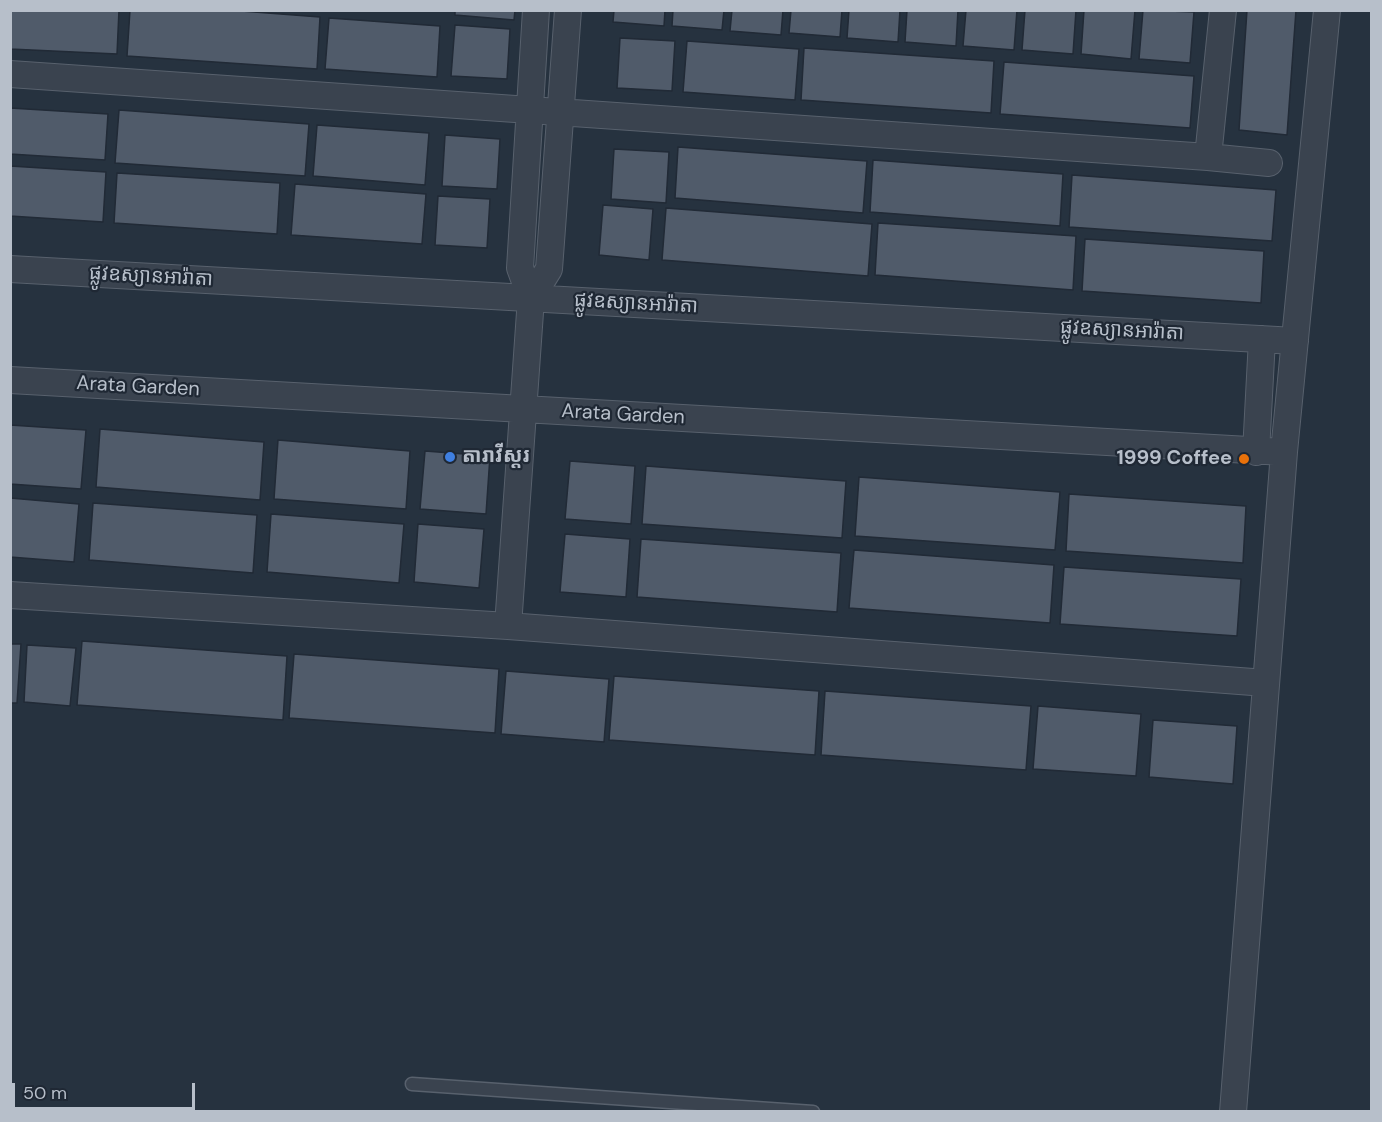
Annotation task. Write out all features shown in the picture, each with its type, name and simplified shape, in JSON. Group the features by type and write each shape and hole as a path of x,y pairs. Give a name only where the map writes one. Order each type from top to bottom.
{"street":[{"path":"508,626 531,298 520,268 528,109 536,10"},
{"path":"531,298 549,269 568,10"},
{"path":"1208,157 1223,10"},
{"path":"1233,1112 1284,452 1327,10"},
{"path":"10,74 1269,163"},
{"name":"ផ្លូវឧស្យានអារ៉ាតា","path":"10,269 1294,341"},
{"path":"1246,451 1262,339"},
{"name":"Arata Garden","path":"10,380 1284,452"},
{"path":"10,595 508,626 1266,683"}],"lane":[{"path":"412,1084 813,1112"}],"building":[{"path":"10,10 119,10 117,54 10,49"},
{"path":"130,10 228,10 320,17 317,69 127,56"},
{"path":"455,10 515,10 514,20 455,15"},
{"path":"614,10 665,10 664,26 613,22"},
{"path":"673,10 724,10 722,30 672,26"},
{"path":"732,10 783,10 781,35 730,31"},
{"path":"791,10 842,10 840,37 789,33"},
{"path":"849,10 900,10 898,42 847,38"},
{"path":"907,10 958,10 956,46 905,42"},
{"path":"966,10 1017,10 1014,50 963,46"},
{"path":"1025,10 1076,10 1073,54 1022,50"},
{"path":"1084,10 1135,10 1131,59 1081,54"},
{"path":"1143,10 1194,12 1190,63 1139,59"},
{"path":"1247,10 1296,10 1287,135 1239,130"},
{"path":"329,18 440,26 437,77 325,69"},
{"path":"455,25 510,29 507,79 451,76"},
{"path":"620,38 675,41 672,91 617,88"},
{"path":"687,41 799,49 795,100 683,92"},
{"path":"804,48 994,61 991,113 801,100"},
{"path":"1004,62 1194,76 1190,128 1000,114"},
{"path":"10,108 108,114 105,160 10,154"},
{"path":"119,110 309,124 305,176 115,163"},
{"path":"317,125 429,133 425,185 313,176"},
{"path":"445,135 500,139 497,189 442,186"},
{"path":"678,147 867,161 863,213 675,198"},
{"path":"614,149 669,152 666,203 611,199"},
{"path":"873,160 1063,174 1060,226 870,212"},
{"path":"10,166 106,172 103,222 10,216"},
{"path":"117,173 280,183 277,234 114,223"},
{"path":"1072,175 1276,190 1272,241 1069,227"},
{"path":"295,184 426,194 422,244 291,235"},
{"path":"438,196 490,199 487,248 435,245"},
{"path":"603,205 653,209 649,260 599,255"},
{"path":"666,208 872,224 868,276 662,260"},
{"path":"878,223 1076,236 1073,290 875,275"},
{"path":"1085,239 1264,251 1261,303 1082,291"},
{"path":"10,425 86,430 81,489 10,484"},
{"path":"100,429 264,442 260,500 96,487"},
{"path":"278,440 410,451 406,509 274,499"},
{"path":"425,451 490,456 486,514 420,509"},
{"path":"570,461 635,466 631,524 565,519"},
{"path":"646,466 846,481 842,538 642,524"},
{"path":"859,477 1060,492 1055,550 855,536"},
{"path":"1069,494 1246,506 1243,563 1066,551"},
{"path":"10,498 79,504 74,562 10,557"},
{"path":"93,503 257,515 253,573 89,560"},
{"path":"271,514 404,524 399,583 267,572"},
{"path":"418,524 484,529 479,588 414,582"},
{"path":"565,534 630,539 626,597 560,592"},
{"path":"641,539 841,553 837,612 637,597"},
{"path":"854,550 1054,565 1050,623 849,608"},
{"path":"1064,567 1241,579 1237,636 1060,624"},
{"path":"82,641 287,656 283,720 77,705"},
{"path":"10,644 21,644 17,703 10,703"},
{"path":"27,645 76,648 70,706 24,702"},
{"path":"294,654 499,669 495,733 289,718"},
{"path":"506,671 609,679 604,742 501,734"},
{"path":"614,676 819,691 815,755 609,740"},
{"path":"825,691 1031,706 1026,770 821,755"},
{"path":"1038,706 1141,714 1136,776 1033,769"},
{"path":"1153,720 1237,726 1233,784 1149,777"}],"place":[{"name":"តារាវីស្តរ","path":"450,457"},
{"name":"1999 Coffee","path":"1244,459"}]}
